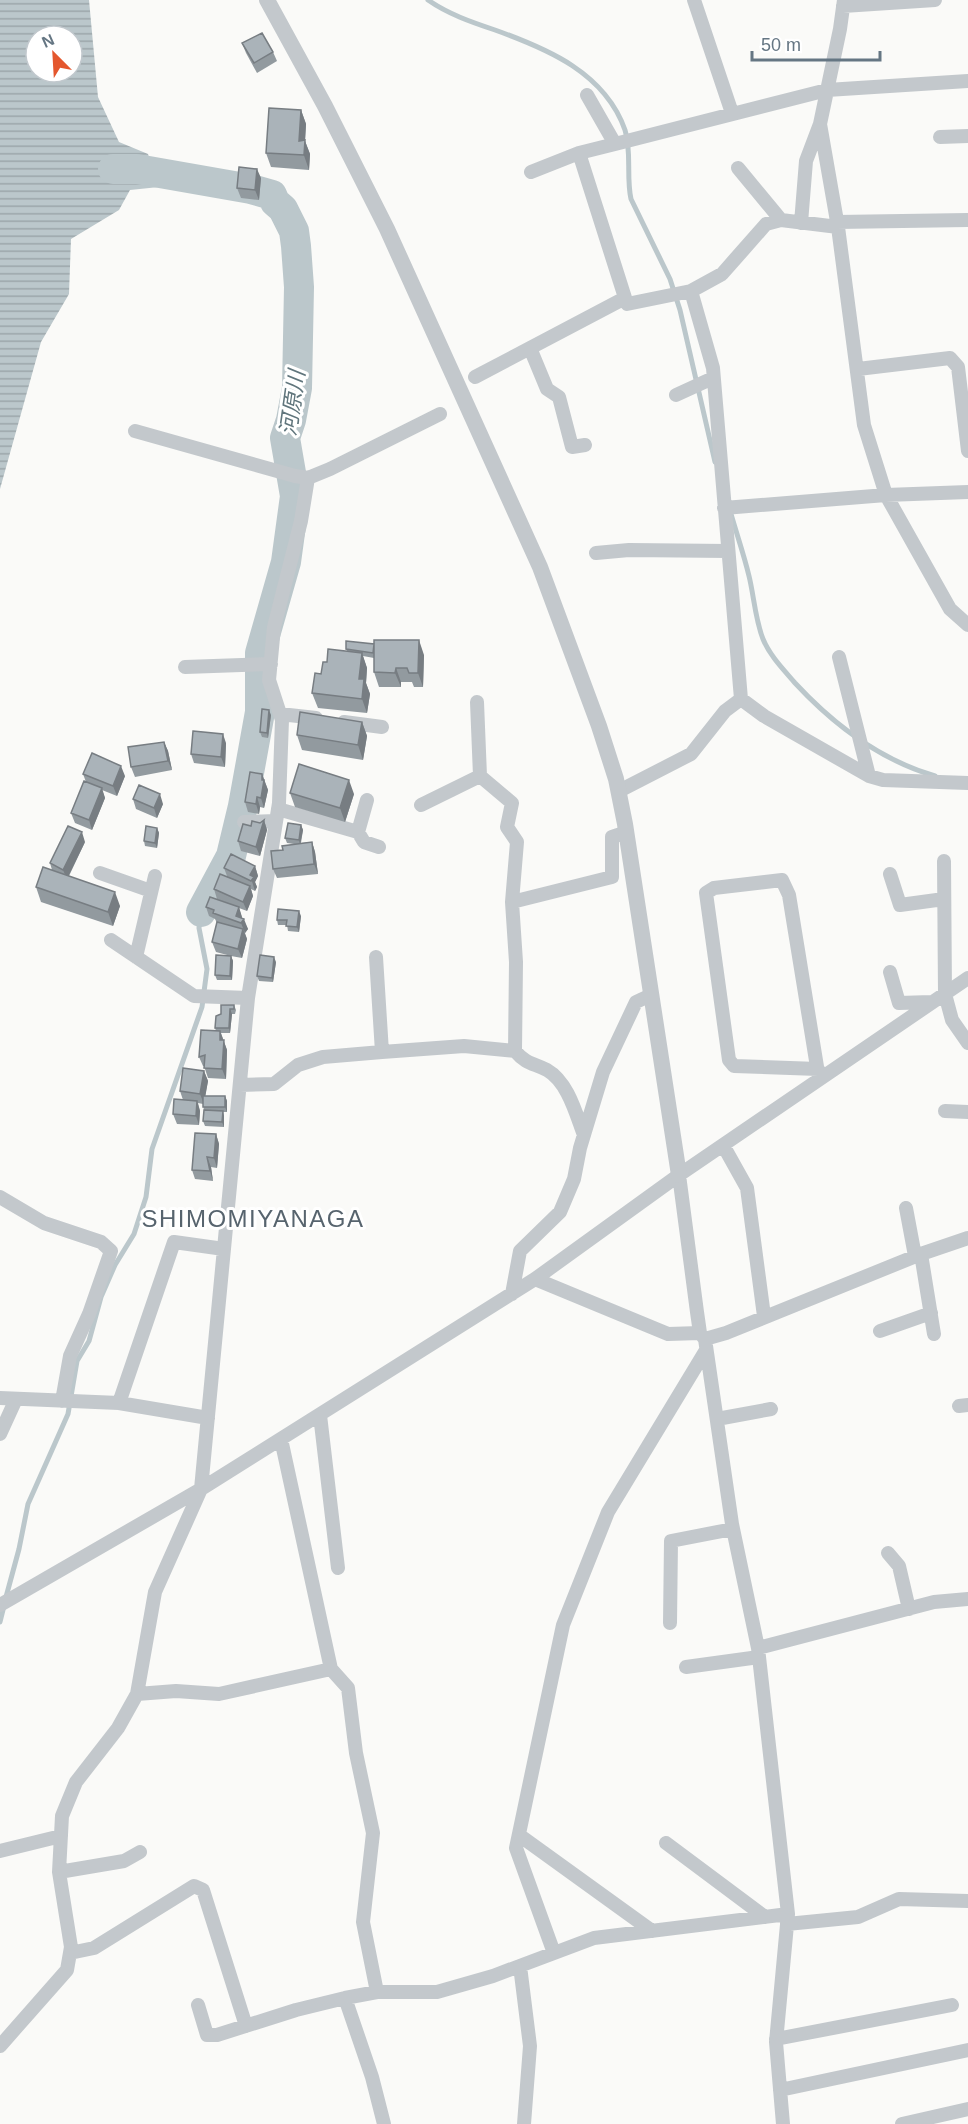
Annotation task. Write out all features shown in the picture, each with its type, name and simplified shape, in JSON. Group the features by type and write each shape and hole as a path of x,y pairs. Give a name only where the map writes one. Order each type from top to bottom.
{"street":[{"path":"267,0 325,106 387,229 540,567 571,646 619,791 733,1529 759,1653 788,1919 776,2039 783,2124"},
{"path":"694,0 732,113"},
{"path":"801,223 806,161 820,124 844,3 935,0"},
{"path":"531,172 579,153 827,90 968,81"},
{"path":"587,95 615,144"},
{"path":"820,124 837,225 864,425 886,495 950,609 968,625"},
{"path":"940,137 968,136"},
{"path":"579,153 627,304 691,291 722,274 766,224 781,220 837,225 968,220"},
{"path":"738,168 781,220"},
{"path":"691,291 713,368 741,699 764,716 870,776 884,780 968,783"},
{"path":"475,377 625,298"},
{"path":"530,348 546,389 559,397 572,447 585,446"},
{"path":"858,369 950,358 958,367 968,452"},
{"path":"676,395 713,378"},
{"path":"135,431 295,476 308,477 330,469 440,414"},
{"path":"0,2046 67,1970 71,1947 58,1872 62,1816 76,1782 117,1728 137,1694 155,1592 201,1489 248,998 277,815 282,720 269,680 274,627 301,521 308,477"},
{"path":"724,508 886,495 968,492"},
{"path":"596,553 629,550 728,551"},
{"path":"839,657 870,776"},
{"path":"185,667 271,664"},
{"path":"619,791 691,754 725,711 741,699"},
{"path":"477,702 480,776 512,803 507,827 517,842 512,902 516,962 515,1051 523,1061 548,1071 560,1081 571,1101 584,1135"},
{"path":"280,714 382,727"},
{"path":"421,805 480,776"},
{"path":"367,800 358,832 364,842 380,847"},
{"path":"244,822 277,815 358,832"},
{"path":"512,902 612,877 612,837 627,832"},
{"path":"944,861 945,994 952,1020 968,1042"},
{"path":"100,873 151,891"},
{"path":"890,874 900,905 944,899"},
{"path":"136,957 155,876"},
{"path":"782,880 789,896 818,1074 734,1066 729,1060 706,893 714,888 782,880"},
{"path":"111,940 194,996 248,998"},
{"path":"376,957 382,1052"},
{"path":"890,972 899,1003 932,1002"},
{"path":"0,1605 201,1489 512,1294 723,1145 818,1074 968,978"},
{"path":"512,1294 520,1251 560,1212 574,1179 584,1135 603,1072 636,1002 651,995"},
{"path":"240,1085 274,1084 298,1065 323,1057 464,1046 515,1051"},
{"path":"945,1111 968,1112"},
{"path":"723,1145 747,1188 764,1317"},
{"path":"0,1197 44,1222 100,1242 111,1251 89,1314 70,1356 62,1401"},
{"path":"906,1208 934,1334"},
{"path":"535,1279 668,1334 704,1340 918,1255 968,1238"},
{"path":"119,1403 174,1242 224,1249"},
{"path":"880,1330 931,1313"},
{"path":"554,1953 516,1848 563,1625 608,1512 704,1340"},
{"path":"0,1398 119,1403 208,1418"},
{"path":"0,1434 16,1399"},
{"path":"717,1419 771,1409"},
{"path":"320,1415 338,1568"},
{"path":"281,1439 331,1669 348,1688 356,1753 373,1833 363,1922 377,1992"},
{"path":"670,1623 671,1541 733,1529"},
{"path":"888,1553 899,1566 909,1609"},
{"path":"686,1666 759,1653 934,1602 968,1599"},
{"path":"137,1694 176,1691 219,1694 331,1669"},
{"path":"519,1835 652,1931"},
{"path":"0,1851 61,1836"},
{"path":"666,1843 765,1917"},
{"path":"58,1872 124,1862 140,1852"},
{"path":"70,1953 94,1948 195,1886 204,1890 246,2026"},
{"path":"198,2005 207,2035 217,2035 296,2010 345,1998 377,1992 437,1992 520,1966 594,1938 765,1917 788,1919 858,1917 899,1899 968,1901"},
{"path":"520,1966 530,2046 525,2124"},
{"path":"345,1998 372,2077 384,2124"},
{"path":"776,2039 952,2005"},
{"path":"780,2090 968,2050"},
{"path":"902,2124 968,2109"}],"shaded area":[{"path":"0,0 89,0 98,97 119,142 148,154 159,187 130,190 119,210 71,239 69,294 41,342 0,489"}],"building":[{"path":"262,33 273,52 254,63 242,43"},
{"path":"269,108 301,110 299,141 305,140 304,155 266,153"},
{"path":"239,167 257,169 255,190 237,188"},
{"path":"374,640 419,640 418,673 409,673 407,668 396,668 395,673 374,672"},
{"path":"346,641 374,644 373,653 346,649"},
{"path":"328,649 362,653 359,679 364,679 362,699 312,693 315,673 321,674 323,662 327,662"},
{"path":"262,709 269,710 267,733 260,732"},
{"path":"300,712 362,722 358,745 297,735"},
{"path":"193,731 223,734 221,757 191,754"},
{"path":"164,742 168,761 131,767 128,747"},
{"path":"92,753 121,766 113,786 83,774"},
{"path":"299,764 349,780 340,808 290,793"},
{"path":"250,772 262,774 262,780 264,780 261,798 257,797 256,804 245,802"},
{"path":"84,781 102,788 89,820 71,813"},
{"path":"139,785 160,794 154,808 133,799"},
{"path":"264,820 256,847 238,841 243,824 251,826 252,821 260,823"},
{"path":"288,823 301,825 299,840 285,838"},
{"path":"68,826 82,832 63,870 50,863"},
{"path":"146,826 157,828 155,843 144,841"},
{"path":"312,842 314,864 273,869 271,851 283,850 282,846"},
{"path":"231,854 255,866 250,875 254,877 251,881 224,868"},
{"path":"43,867 115,892 108,912 36,887"},
{"path":"220,874 250,886 243,902 214,889"},
{"path":"210,897 239,907 236,916 244,919 241,923 213,913 214,910 206,907"},
{"path":"278,909 299,911 297,927 286,926 287,920 277,920"},
{"path":"217,922 243,929 238,949 212,942"},
{"path":"216,955 231,956 230,976 215,975"},
{"path":"260,955 274,957 272,978 257,976"},
{"path":"221,1005 234,1005 234,1009 230,1009 229,1028 215,1028 216,1016 221,1014"},
{"path":"201,1030 220,1031 220,1040 224,1040 222,1069 204,1068 205,1055 199,1057"},
{"path":"183,1068 204,1071 200,1094 180,1091"},
{"path":"203,1096 225,1096 225,1107 203,1107"},
{"path":"174,1099 197,1101 196,1116 173,1114"},
{"path":"204,1110 223,1111 222,1122 203,1121"},
{"path":"195,1133 216,1134 214,1158 207,1157 210,1171 192,1170"}],"waterway":[{"path":"428,0 460,17 515,37 554,55 589,78 616,110 627,138 631,199 670,279 680,310 715,462"},
{"name":"河原川","path":"113,169 137,169 251,189 272,195 275,202 283,209 294,231 296,246 299,287 297,388 285,438 295,496 286,562 260,653 260,712 243,806 231,856 201,912"},
{"path":"731,514 749,576 760,631 777,662 825,713 859,739 895,760 935,776"},
{"path":"6,1597 28,1504 68,1414 77,1361 89,1341 101,1297 115,1265 134,1234 146,1197 152,1149 202,1007 207,969 199,928 201,912"},
{"path":"0,1622 4,1606"}],"district":[{"name":"SHIMOMIYANAGA","path":"253,1219"}]}
